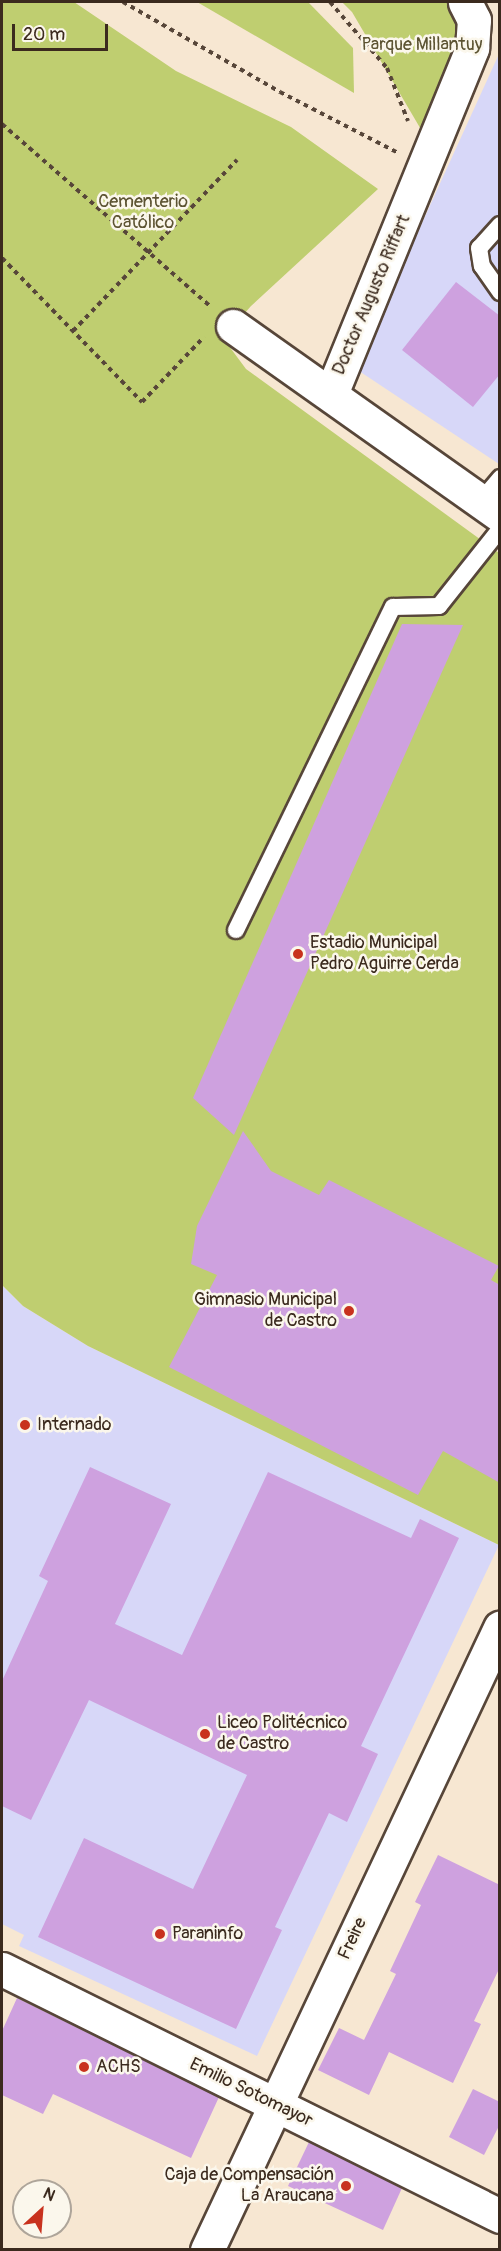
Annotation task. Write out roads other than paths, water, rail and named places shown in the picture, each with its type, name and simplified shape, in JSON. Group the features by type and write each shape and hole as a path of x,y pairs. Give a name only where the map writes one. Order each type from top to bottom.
{"street":[{"name":"Doctor Augusto Riffart","path":"465,2 474,20 472,48 426,166 331,394 493,498"},
{"path":"228,322 331,394"},
{"name":"Freire","path":"207,2250 500,1628"},
{"name":"Emilio Sotomayor","path":"2,1969 500,2216"}],"lane":[{"path":"500,225 479,248 482,266 500,292"},
{"path":"236,930 393,607 439,606 500,529"}],"place":[{"name":"Estadio Municipal Pedro Aguirre Cerda","path":"298,954"},
{"name":"Gimnasio Municipal de Castro","path":"349,1311"},
{"name":"Internado","path":"25,1425"},
{"name":"Liceo Politécnico de Castro","path":"205,1734"},
{"name":"Paraninfo","path":"160,1934"},
{"name":"ACHS","path":"84,2067"},
{"name":"Caja de Compensación La Araucana","path":"346,2186"}],"park label":[{"name":"Parque Millantuy","path":"422,45"},
{"name":"Cementerio Católico","path":"143,213"}]}
